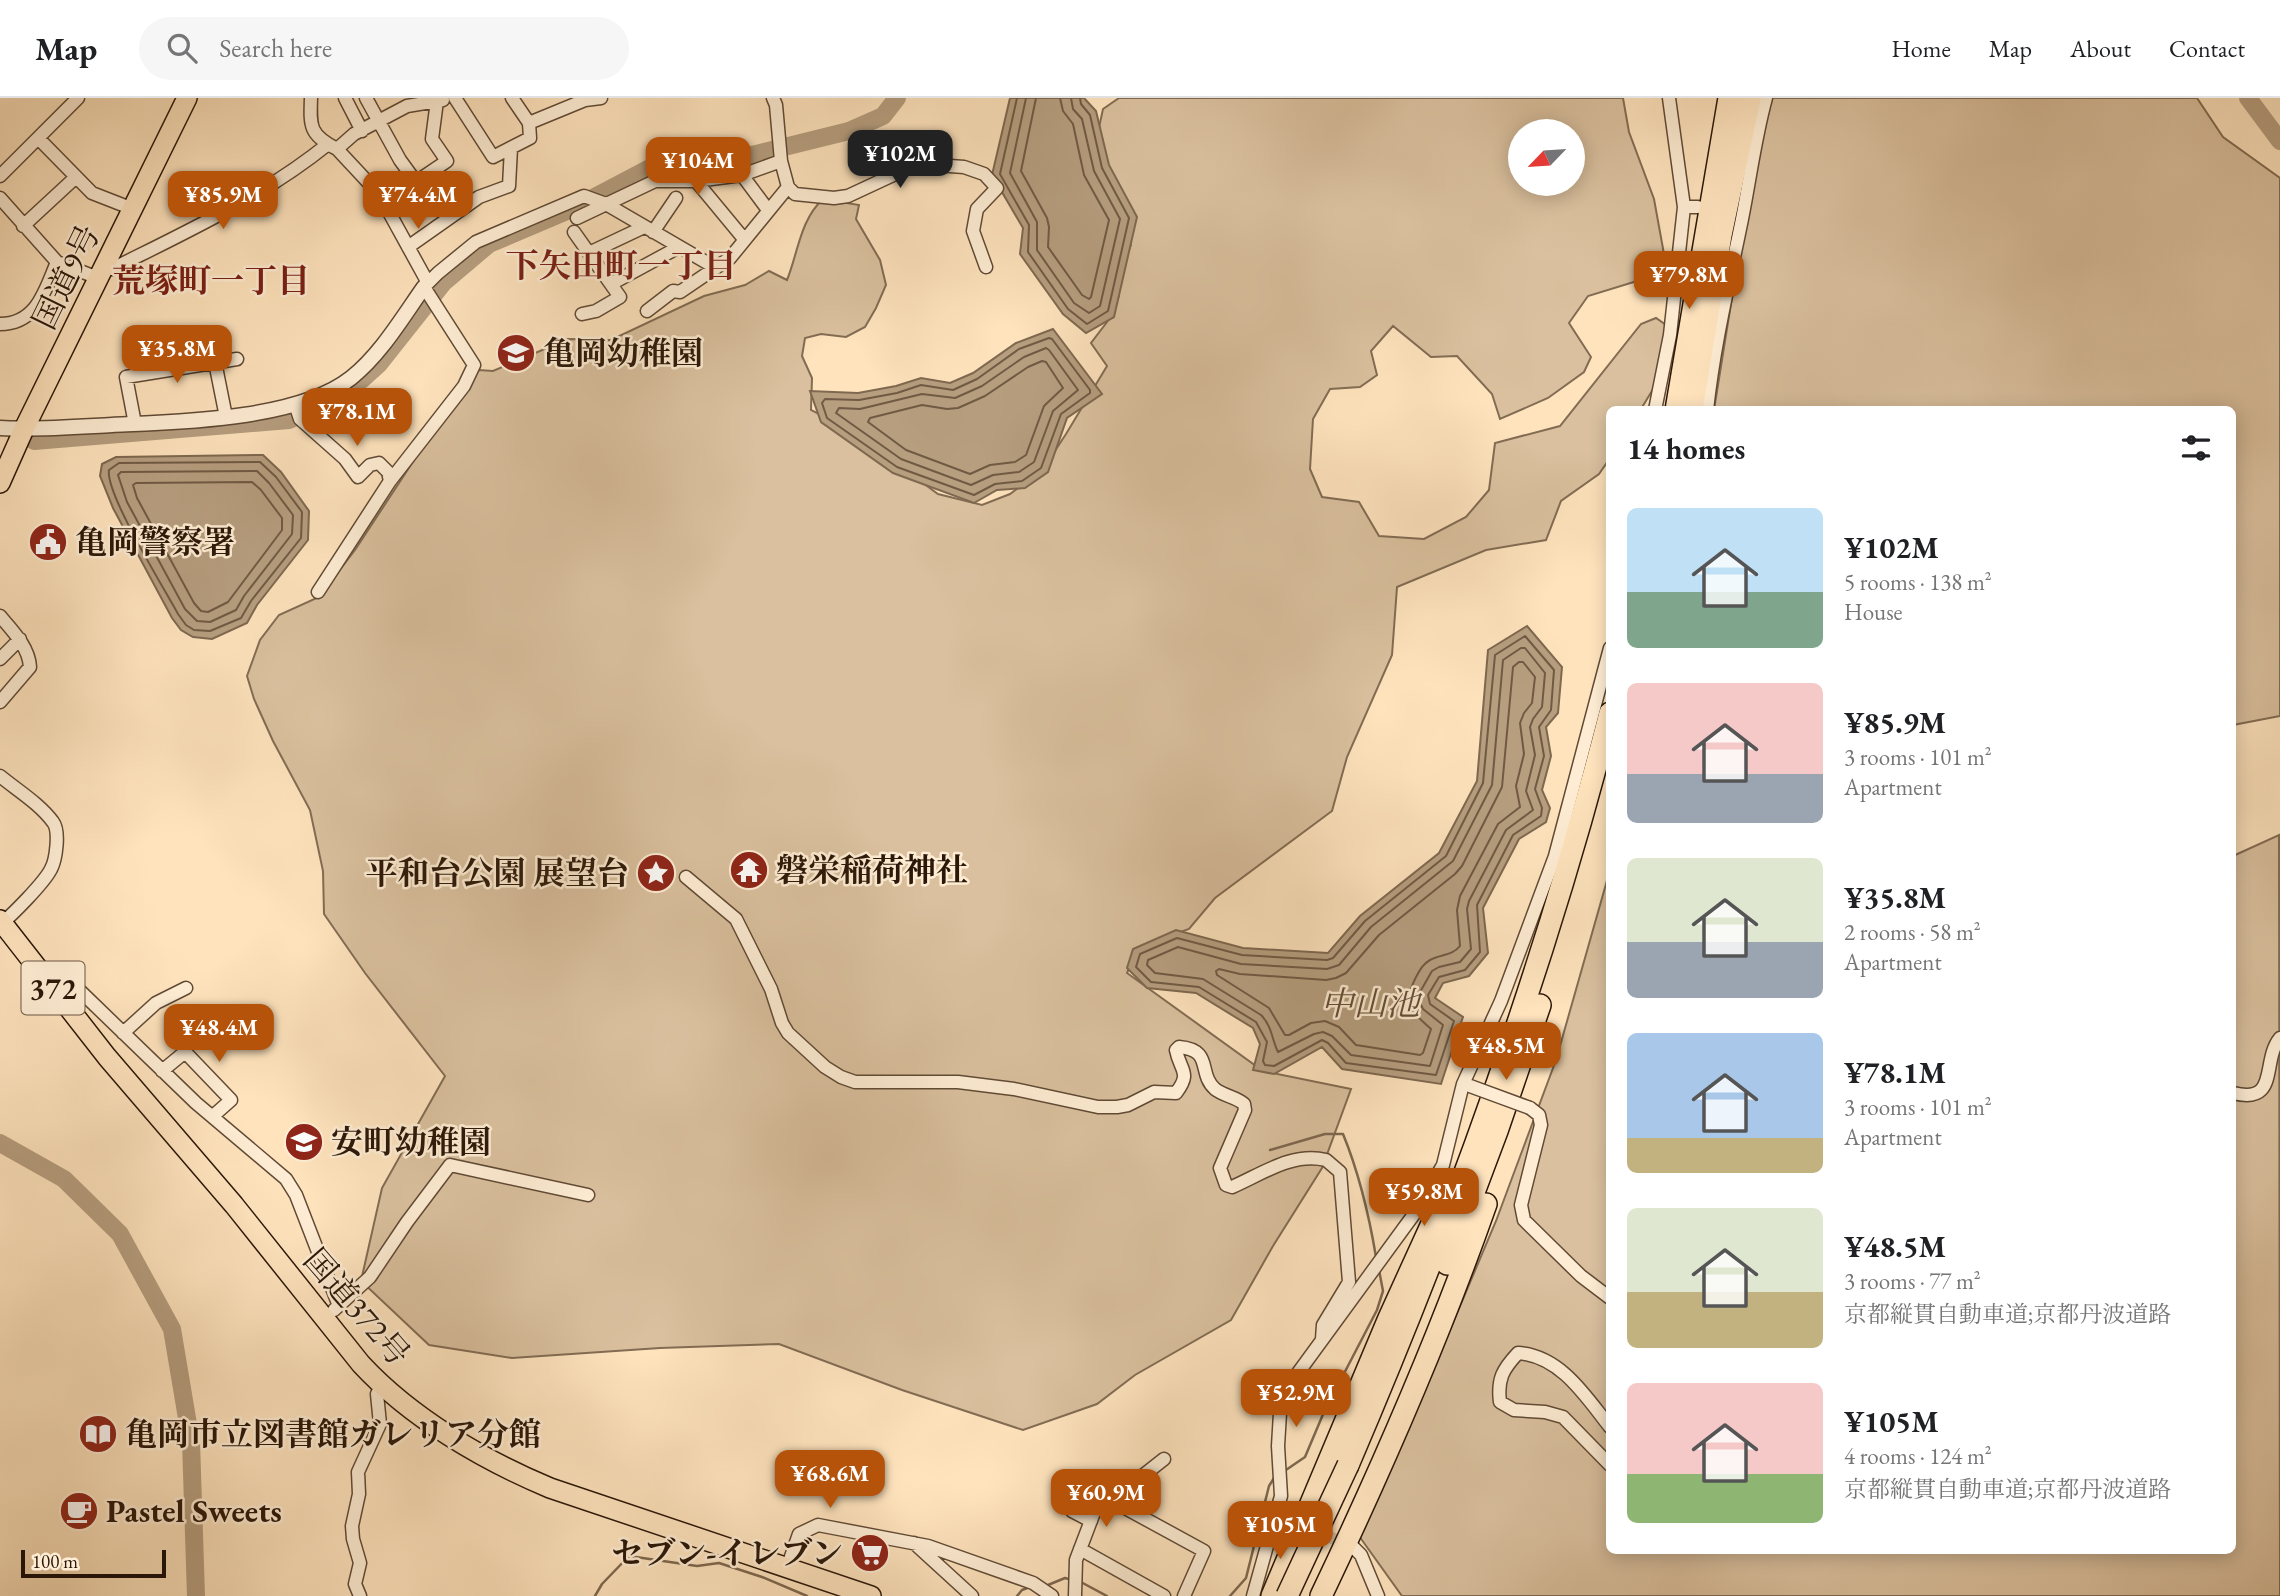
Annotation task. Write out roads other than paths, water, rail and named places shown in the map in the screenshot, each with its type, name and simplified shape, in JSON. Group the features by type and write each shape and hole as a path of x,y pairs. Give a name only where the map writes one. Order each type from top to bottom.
{"highway":[{"name":"国道9号","path":"0,483 187,98"},
{"path":"1677,406 1729,98"},
{"path":"1693,406 1721,235 1750,98"},
{"path":"1302,1596 1355,1467 1502,1074 1541,957 1606,729"},
{"path":"1287,1596 1406,1365 1467,1215 1516,1079 1606,785"},
{"name":"国道372号","path":"1,922 107,1057 234,1205 331,1312 360,1364 382,1385 478,1454 512,1472 550,1488 871,1596"},
{"path":"1272,1596 1389,1318 1468,1144 1541,957"},
{"path":"1321,1596 1416,1385 1458,1283 1502,1158 1516,1079"}],"street":[{"path":"0,176 77,98"},
{"path":"311,98 310,122 316,133 379,194 426,285 474,366 464,386 390,481 318,592"},
{"path":"345,98 362,131"},
{"path":"366,98 400,160 416,182 447,161 432,139 437,101"},
{"path":"0,198 57,262 101,273 204,223 408,102 456,98 494,157 530,138 529,123 512,98"},
{"path":"529,123 585,100 601,98"},
{"path":"773,98 781,161 788,187 795,194 848,197 922,164 964,167 984,174 997,188 977,209 972,231 986,267"},
{"path":"1656,406 1670,335 1684,207 1670,98"},
{"path":"1708,406 1737,215 1766,98"},
{"path":"38,138 92,192 133,209"},
{"path":"408,247 479,197 509,186 511,148"},
{"path":"577,218 654,181 696,181 742,174 781,161"},
{"path":"742,174 768,210"},
{"path":"23,226 76,177"},
{"path":"696,181 744,239"},
{"path":"647,311 730,258 788,187"},
{"path":"0,428 135,424 226,417 295,404 324,394 349,380 369,362 426,285 461,253 493,234 584,196 606,204 716,268"},
{"path":"589,253 649,229 676,198"},
{"path":"1684,207 1698,207"},
{"path":"574,232 620,297 596,311 582,314"},
{"path":"611,284 680,247"},
{"path":"0,324 23,319 38,307 57,262"},
{"path":"135,424 126,377 237,359"},
{"path":"215,362 226,417"},
{"path":"295,404 300,419 345,459 358,477 370,465 379,463 388,472 390,481"},
{"path":"0,616 20,639 30,660 30,667 0,702"},
{"path":"0,659 20,639"},
{"path":"1253,1596 1280,1496 1280,1413 1287,1388 1420,1206 1443,1165 1467,1085 1555,856 1606,663"},
{"path":"0,776 54,823 58,832 52,869 12,916 1,922"},
{"path":"686,877 736,919 771,989 788,1033 825,1067 855,1082 958,1082 1098,1107 1117,1107 1128,1105 1154,1092 1175,1093 1183,1084 1184,1075 1184,1067 1176,1051 1179,1047 1199,1053 1214,1088 1244,1104 1245,1110 1220,1168 1226,1185 1232,1187 1273,1167 1294,1161 1326,1160 1340,1172 1349,1282 1323,1325 1322,1339"},
{"path":"53,988 58,984 77,988 162,1070 286,1179 292,1186 331,1312 370,1277 450,1165 589,1195"},
{"path":"123,1032 156,1003 186,988"},
{"path":"2236,1094 2254,1095 2263,1090 2269,1080 2274,1050 2280,1038"},
{"path":"162,1070 185,1052 232,1100 213,1116"},
{"path":"1467,1085 1530,1108 1539,1115 1541,1125 1521,1205 1524,1220 1581,1276 1606,1295"},
{"path":"1606,1422 1559,1368 1533,1354 1518,1353 1506,1366 1498,1387 1500,1402 1514,1410 1545,1412 1563,1417 1606,1461"},
{"path":"360,1596 355,1584 360,1563 352,1526 359,1494 358,1472 380,1424 377,1394 382,1385"},
{"path":"1075,1586 1076,1560 1091,1521 1107,1497 1164,1459"},
{"path":"1078,1488 1107,1497 1204,1552 1184,1596"},
{"path":"1072,1511 1091,1521"},
{"path":"1276,1516 1294,1522"},
{"path":"787,1568 799,1534 818,1525 929,1546 1032,1583 1052,1596"},
{"path":"914,1543 972,1596"},
{"path":"1352,1546 1361,1555 1378,1596"},
{"path":"1080,1549 1164,1596"}],"water":[{"path":"1010,98 1084,98 1096,111 1109,165 1137,217 1114,317 1086,333 1063,314 1020,254 1023,228 992,175"},
{"path":"1053,329 1102,394 1067,418 1048,472 1025,488 997,490 974,503 893,473 821,422 810,391 858,393 921,378 950,383 973,373 1016,343"},
{"path":"263,455 281,472 309,511 308,540 257,605 247,623 212,639 193,637 181,630 172,618 113,508 100,476 102,464 116,457"},
{"name":"中山池","path":"1527,626 1562,667 1558,713 1546,727 1551,756 1542,790 1550,808 1546,822 1519,839 1483,908 1488,953 1469,976 1443,983 1435,998 1463,1017 1441,1084 1342,1069 1322,1047 1274,1074 1253,1070 1260,1044 1253,1028 1196,993 1147,988 1127,968 1133,949 1176,930 1243,948 1328,953 1360,916 1439,853 1477,781 1488,650"}],"waterway":[{"path":"34,441 289,420 339,400 379,364 444,282 489,244 574,208 648,169 724,162 849,131 883,116 897,98"},
{"path":"2248,98 2280,141"},
{"path":"1270,1150 1325,1134 1343,1134 1363,1194 1376,1257"},
{"path":"0,1143 64,1179 120,1234 172,1329 191,1442 196,1596"},
{"path":"1283,1472 1305,1457 1324,1412 1377,1310 1383,1291 1379,1270"},
{"path":"1230,1596 1246,1578 1269,1486 1274,1478"},
{"path":"595,1596 602,1584 629,1556 697,1566 719,1563 807,1596"},
{"path":"1048,1585 1065,1578 1072,1580"},
{"path":"1079,1581 1107,1596"},
{"path":"1017,1596 1030,1587"}],"tunnel":[{"path":"1313,1530 1351,1546"}],"place":[{"name":"亀岡幼稚園","path":"516,353"},
{"name":"亀岡警察署","path":"48,542"},
{"name":"磐栄稲荷神社","path":"749,870"},
{"name":"平和台公園 展望台","path":"656,873"},
{"name":"安町幼稚園","path":"304,1142"},
{"name":"亀岡市立図書館ガレリア分館","path":"98,1434"},
{"name":"Pastel Sweets","path":"79,1511"},
{"name":"セブン-イレブン","path":"870,1553"}],"district":[{"name":"下矢田町一丁目","path":"621,265"},
{"name":"荒塚町一丁目","path":"211,280"}]}
